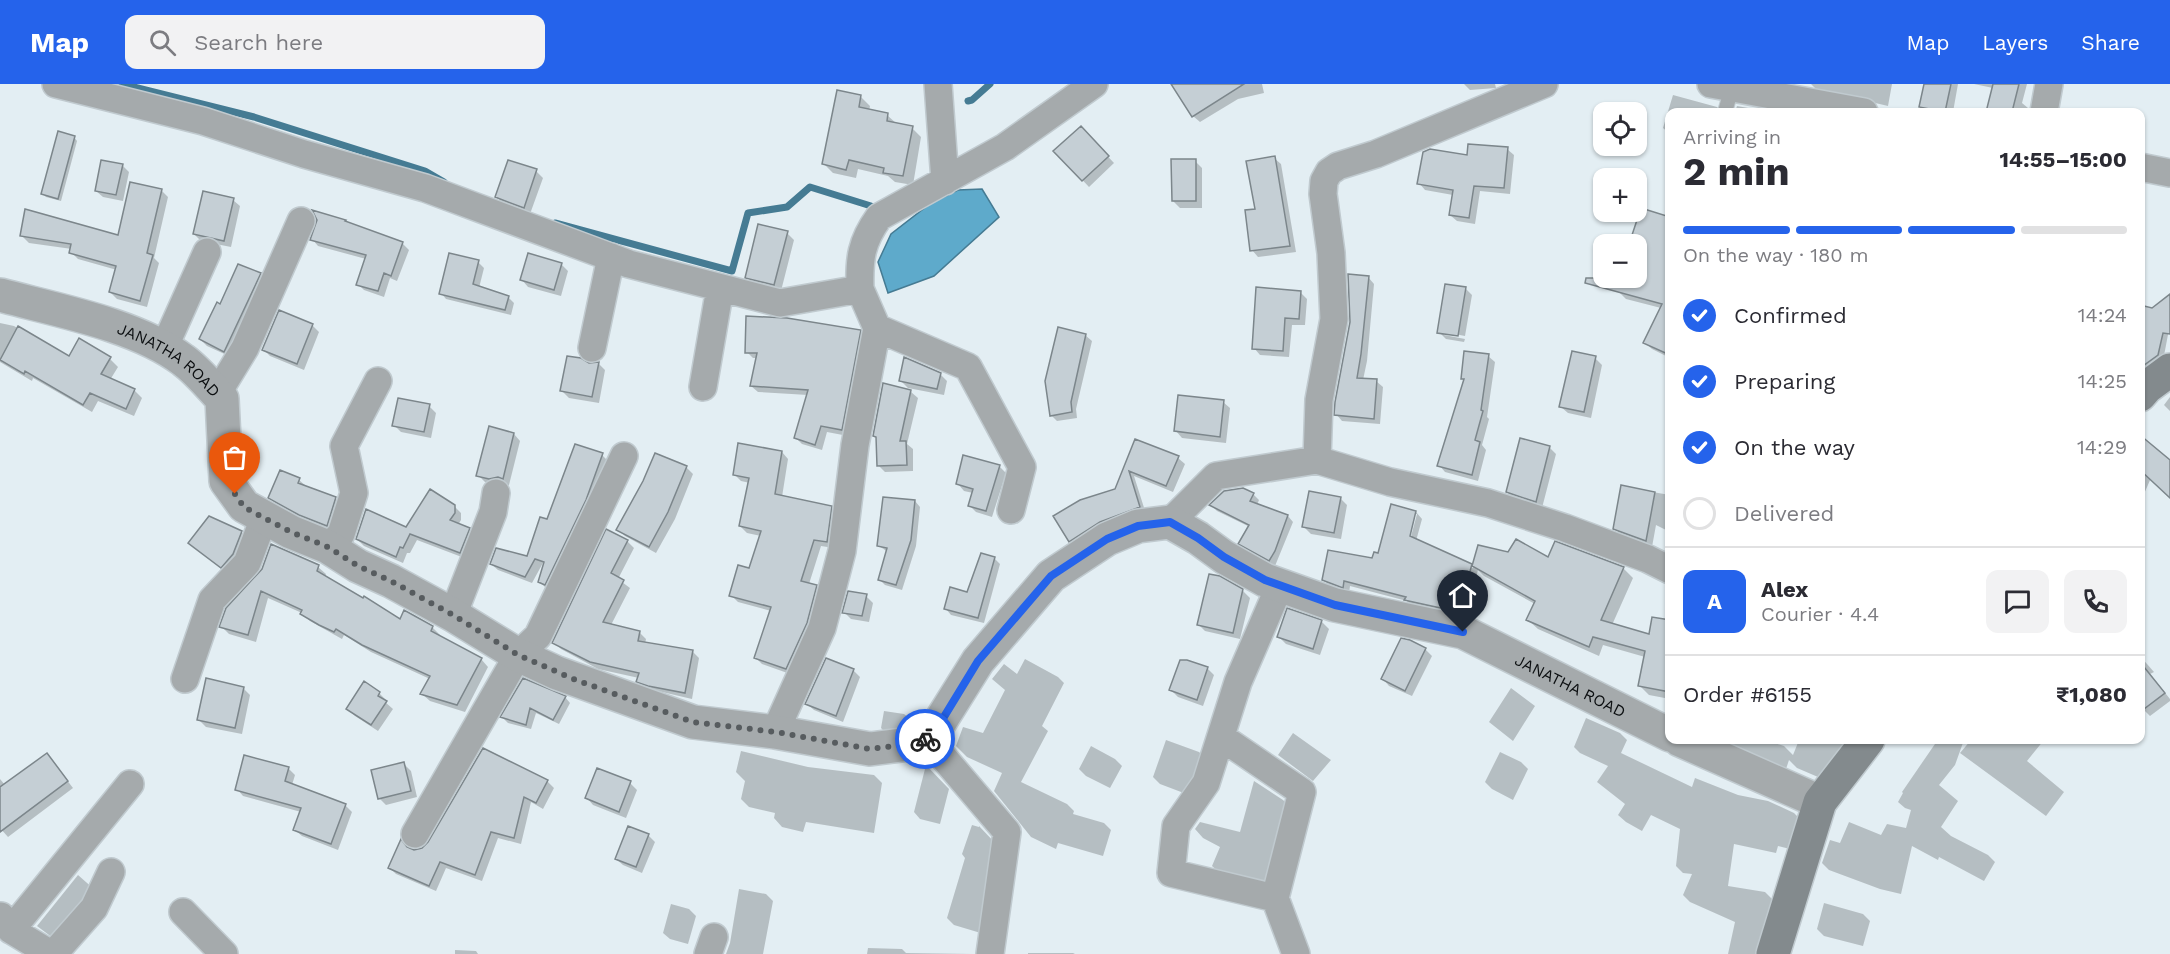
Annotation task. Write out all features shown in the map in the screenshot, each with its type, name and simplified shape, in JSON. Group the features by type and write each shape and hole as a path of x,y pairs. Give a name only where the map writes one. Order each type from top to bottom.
{"main road":[{"path":"2145,389 2170,370"},
{"path":"1773,954 1820,802 1866,744"}],"street":[{"path":"56,84 203,120 304,154 425,188 611,258 720,288 780,303 860,289"},
{"path":"938,84 945,181"},
{"path":"776,732 822,628 842,551 855,445 877,328 860,289 862,247 869,231 879,217 1005,147 1094,84"},
{"path":"1317,460 1319,400 1334,319 1331,253 1323,194 1324,181 1329,172 1338,166 1376,154 1544,84"},
{"path":"2045,108 2049,84"},
{"path":"1723,94 1833,108"},
{"path":"2145,168 2170,173"},
{"path":"217,394 245,348 301,221"},
{"path":"164,348 207,252"},
{"path":"592,348 611,258"},
{"path":"703,387 720,288"},
{"name":"JANATHA ROAD","path":"0,295 113,326 164,348 184,360 222,399 226,481 244,507 291,532 328,547 358,566 391,581 453,615 518,655 557,673 693,722 776,732 870,749 909,744 927,738"},
{"path":"877,328 968,367 1022,467 1011,510"},
{"path":"328,547 341,534 354,493 344,446 378,381"},
{"path":"415,834 518,655 538,636 624,456"},
{"path":"990,954 1007,832 927,738 939,725 978,661 1051,576 1107,539 1138,526 1170,522 1216,476 1317,460 1390,482 1488,503 1565,528 1665,568"},
{"path":"453,615 493,512 496,494"},
{"path":"185,679 212,600 247,563 264,518"},
{"name":"JANATHA ROAD","path":"1170,522 1265,580 1335,605 1463,632 1665,733"},
{"path":"1275,898 1171,873 1176,826 1206,783 1239,682 1280,585"},
{"path":"1221,737 1302,792 1275,898 1296,954"},
{"path":"1689,744 1820,802"},
{"path":"111,872 94,908 51,954 6,922 130,784"},
{"path":"183,912 224,954"}],"water":[{"path":"982,189 999,217 934,276 888,293 878,262 891,234 931,203 958,190"}],"building":[{"path":"1171,84 1244,84 1192,117"},
{"path":"1924,84 1951,84 1946,108 1919,107"},
{"path":"1993,84 2019,84 2013,108 1987,108"},
{"path":"837,90 861,95 859,107 888,113 887,121 913,126 903,176 883,173 884,168 849,160 846,170 822,164"},
{"path":"1081,126 1109,156 1082,181 1053,151"},
{"path":"58,131 75,136 58,199 41,194"},
{"path":"1468,144 1508,147 1504,188 1474,186 1469,218 1449,215 1453,190 1417,184 1423,152 1430,149 1467,155"},
{"path":"1275,156 1290,246 1250,251 1245,210 1255,209 1246,161"},
{"path":"1171,159 1196,159 1196,201 1172,201"},
{"path":"101,160 123,164 116,195 95,191"},
{"path":"508,160 537,169 524,208 495,197"},
{"path":"130,182 162,189 147,253 153,255 140,301 109,292 116,266 69,253 71,244 20,236 25,209 118,235"},
{"path":"203,191 234,198 224,241 193,234"},
{"path":"312,210 346,220 403,242 391,276 384,273 378,291 356,285 366,255 310,240 317,220"},
{"path":"1647,210 1665,215 1665,353 1643,343 1662,304 1603,288 1647,288 1647,234 1632,234 1636,222 1647,222"},
{"path":"758,224 788,231 774,285 745,278"},
{"path":"449,253 479,260 473,284 509,296 505,310 439,294"},
{"path":"528,253 562,263 554,290 520,280"},
{"path":"238,264 261,273 224,352 199,339 217,302 220,304"},
{"path":"1348,274 1369,276 1357,378 1377,379 1374,419 1334,415 1350,322"},
{"path":"1586,278 1593,278 1593,285 1585,283"},
{"path":"1445,284 1466,287 1458,336 1437,333"},
{"path":"1256,287 1301,291 1299,319 1285,318 1283,351 1252,349"},
{"path":"2170,294 2170,334 2163,333 2158,355 2145,364 2145,306 2152,308"},
{"path":"279,310 313,324 297,364 262,350"},
{"path":"746,316 787,318 861,330 842,430 821,426 815,445 794,438 808,390 750,386 757,353 745,353"},
{"path":"18,326 69,356 79,338 111,357 101,374 135,389 126,409 90,393 83,405 25,371 24,374 0,360"},
{"path":"1058,327 1086,334 1071,402 1072,412 1050,416 1045,381"},
{"path":"1464,351 1489,354 1481,410 1483,411 1475,440 1480,442 1472,475 1437,466 1464,379 1461,379"},
{"path":"1572,351 1596,356 1584,412 1559,407"},
{"path":"567,356 581,358 589,363 599,362 592,397 560,391"},
{"path":"904,357 941,373 937,389 899,381"},
{"path":"883,383 911,390 900,441 906,441 907,465 877,466 876,437 873,436"},
{"path":"1178,395 1224,400 1220,437 1174,431"},
{"path":"398,398 430,404 424,432 392,426"},
{"path":"489,426 514,433 503,479 476,476"},
{"path":"1520,438 1550,446 1536,502 1506,492"},
{"path":"1135,439 1179,456 1166,486 1129,471 1140,507 1100,522 1069,542 1053,516 1080,500 1115,489"},
{"path":"2145,439 2170,460 2170,498 2145,475"},
{"path":"738,443 782,451 775,494 832,506 827,542 814,540 801,581 817,585 807,623 786,669 754,658 771,607 729,596 738,565 749,568 761,531 739,526 749,478 733,475"},
{"path":"575,444 603,453 586,500 545,585 538,582 544,562 535,559 525,577 490,564 496,548 527,556 540,517 547,519"},
{"path":"655,453 687,466 668,512 649,547 616,530 643,481"},
{"path":"963,455 1000,465 986,511 968,506 973,489 956,484"},
{"path":"280,470 300,478 298,483 336,497 327,526 299,515 268,498"},
{"path":"1621,485 1655,492 1646,541 1613,529"},
{"path":"1243,488 1254,493 1250,501 1288,515 1269,561 1238,544 1249,525 1209,505 1224,491"},
{"path":"430,489 455,505 455,513 450,520 470,528 460,553 410,534 396,557 356,539 366,509 406,527"},
{"path":"1309,491 1341,497 1334,533 1302,527"},
{"path":"883,497 915,500 911,540 896,585 878,580 887,548 877,546"},
{"path":"1391,504 1416,511 1410,536 1472,564 1459,612 1404,600 1406,597 1344,581 1343,588 1322,580 1328,550 1372,558 1374,552 1378,553"},
{"path":"209,516 242,531 233,554 221,568 188,543"},
{"path":"606,529 628,540 611,573 624,580 603,622 640,631 638,641 693,650 685,693 636,682 639,673 590,662 552,643"},
{"path":"1516,539 1548,557 1555,541 1624,567 1601,620 1649,634 1652,617 1665,619 1665,691 1638,686 1645,651 1593,637 1589,647 1526,620 1535,601 1472,566 1478,545 1508,552"},
{"path":"271,544 319,565 317,571 363,598 364,596 400,619 404,610 433,626 431,631 482,658 457,705 420,694 430,676 362,645 336,629 334,632 319,625 300,614 302,610 261,591 248,635 219,627 226,608 262,569"},
{"path":"981,553 995,557 978,618 944,609 950,587 967,592"},
{"path":"1209,574 1220,576 1243,589 1233,633 1197,625"},
{"path":"848,591 867,594 862,616 842,613"},
{"path":"1287,608 1322,620 1313,649 1277,637"},
{"path":"1401,638 1426,648 1405,691 1381,679"},
{"path":"826,658 854,669 836,716 805,704"},
{"path":"1180,660 1208,667 1197,700 1169,690"},
{"path":"2145,668 2165,693 2145,708"},
{"path":"206,678 244,687 235,728 197,720"},
{"path":"523,678 566,696 553,720 530,708 526,725 500,717"},
{"path":"364,681 380,692 378,696 387,701 371,725 346,709"},
{"path":"483,748 548,780 536,803 524,797 514,838 491,832 475,875 440,862 429,886 388,868 401,839 407,847 414,850 422,848 428,842"},
{"path":"47,753 68,781 0,832 0,787"},
{"path":"244,755 289,767 285,781 346,804 331,844 293,830 301,808 235,790"},
{"path":"404,762 411,791 378,799 371,770"},
{"path":"597,768 631,781 619,812 585,798"},
{"path":"628,826 649,834 636,867 615,859"}],"waterway":[{"path":"122,84 254,117 425,171 444,182"},
{"path":"968,101 990,84"},
{"path":"555,223 732,271 748,213 787,207 810,187 871,206"}],"way so far":[{"path":"235,494 244,507 291,532 328,547 358,566 391,581 453,615 518,655 557,673 693,722 776,732 870,749 909,744 925,739"}],"route":[{"path":"925,739 939,725 978,661 1051,576 1107,539 1138,526 1170,522 1265,580 1335,605 1463,632"}]}
